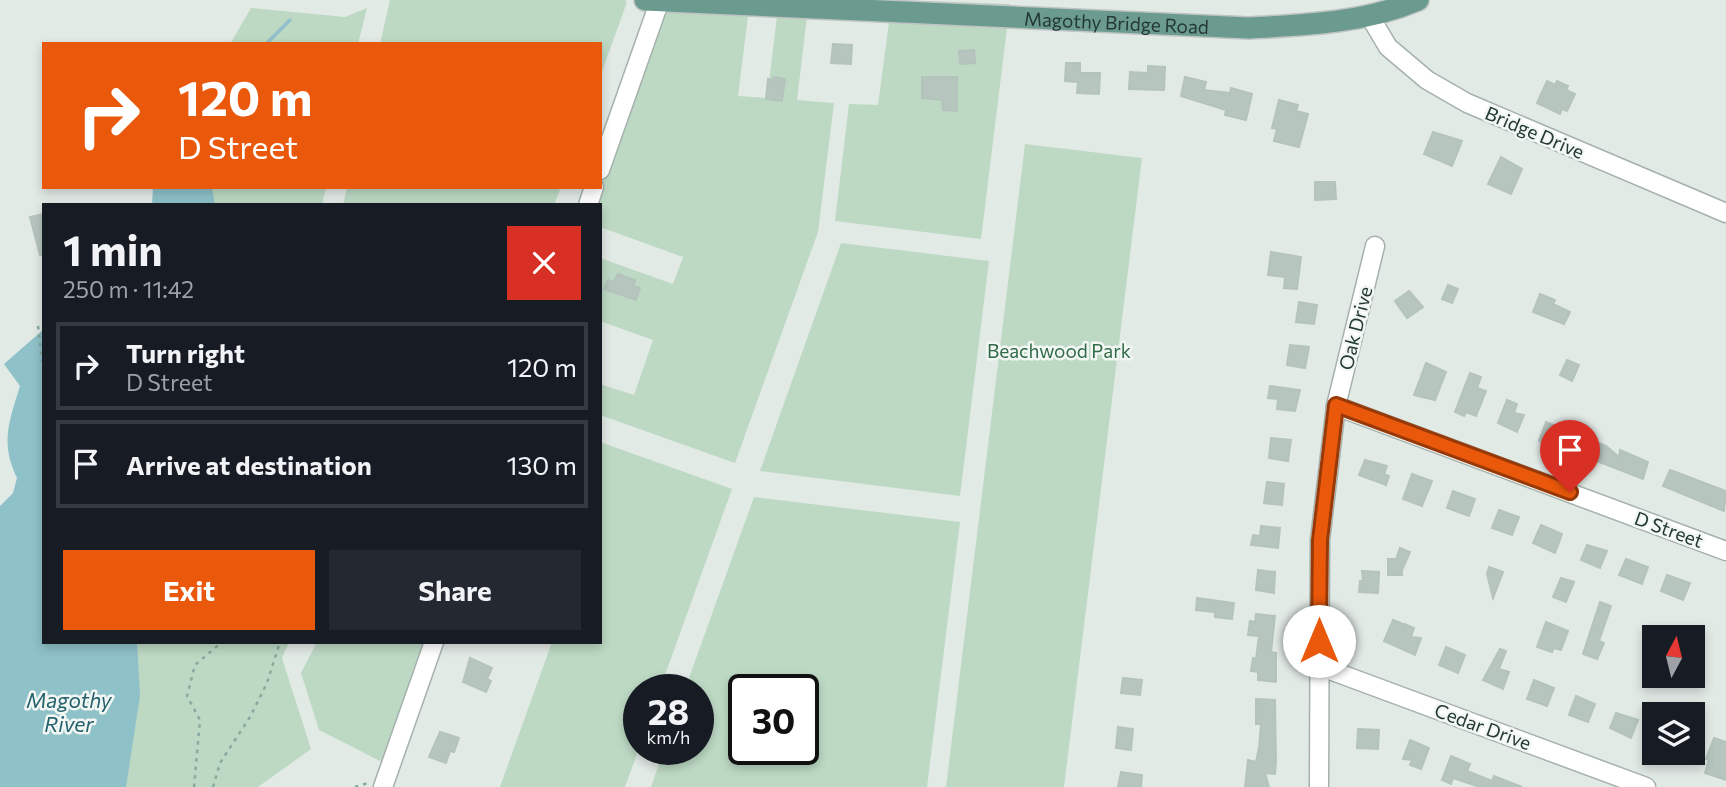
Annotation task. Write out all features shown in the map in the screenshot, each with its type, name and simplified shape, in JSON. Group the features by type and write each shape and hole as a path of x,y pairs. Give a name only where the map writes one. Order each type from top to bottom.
{"main road":[{"name":"Magothy Bridge Road","path":"645,0 1249,28 1326,24 1369,15 1418,0"}],"street":[{"path":"602,164 660,1"},
{"name":"Bridge Drive","path":"1369,15 1388,47 1427,80 1467,103 1726,213"},
{"name":"Oak Drive","path":"1320,787 1320,540 1336,405 1375,246"},
{"name":"D Street","path":"1336,405 1726,551"},
{"path":"381,783 433,644"},
{"name":"Cedar Drive","path":"1319,666 1646,787"}],"path":[{"path":"38,326 42,341 42,362"},
{"path":"194,787 200,720 187,696 194,665 220,644"},
{"path":"214,787 220,763 250,717 267,683 279,644"},
{"path":"355,787 381,783"}],"green space":[{"path":"390,0 627,2 602,71 602,42 380,42"},
{"path":"750,0 738,96 767,98 779,0 809,0 797,100 834,103 818,232 735,463 602,416 602,385 634,395 653,340 602,322 602,259 673,284 683,257 602,228 602,203 578,203 582,189 602,189 602,134 612,107 618,110 656,1"},
{"path":"892,0 1010,4 981,239 835,221 849,104 878,105"},
{"path":"251,8 345,17 367,8 358,42 231,42"},
{"name":"Beachwood Park","path":"1025,144 1142,158 1064,787 946,787"},
{"path":"210,189 326,189 322,203 203,203"},
{"path":"347,189 560,189 555,203 343,203"},
{"name":"Beachwood Park","path":"841,243 989,261 960,496 760,471"},
{"path":"602,443 732,489 665,674 623,674 623,765 633,765 625,787 500,787 551,644 602,644"},
{"path":"754,497 960,522 927,787 651,787 659,765 714,765 714,674 690,674"},
{"path":"121,644 288,644 282,658 311,749 258,787 100,787"},
{"path":"316,644 426,644 384,763 319,730 301,673"}],"water":[{"path":"153,189 212,189 215,203 152,203"},
{"name":"Magothy River","path":"42,331 42,644 137,644 140,696 126,787 0,787 0,506 13,493 17,478 9,454 8,432 20,386 4,364"}],"building":[{"path":"833,44 852,45 851,64 831,63"},
{"path":"974,50 975,63 960,64 959,51"},
{"path":"1066,63 1080,63 1080,73 1100,73 1099,94 1077,93 1078,82 1065,81"},
{"path":"1148,66 1165,67 1164,90 1129,89 1130,72 1148,73"},
{"path":"774,77 785,79 782,101 766,99 768,79 773,80"},
{"path":"922,77 957,77 957,111 943,110 942,100 922,98"},
{"path":"1185,77 1206,82 1204,90 1230,93 1231,88 1252,94 1246,120 1225,115 1226,110 1181,96"},
{"path":"1547,81 1555,85 1557,81 1568,86 1566,90 1575,94 1567,111 1562,109 1560,114 1537,103"},
{"path":"1279,100 1298,105 1296,111 1308,114 1299,147 1274,141 1277,129 1272,128"},
{"path":"1433,132 1462,141 1452,166 1424,154"},
{"path":"1501,157 1522,169 1511,194 1488,184"},
{"path":"1315,182 1335,182 1336,199 1315,200"},
{"path":"42,214 42,254 40,255 30,217"},
{"path":"1271,252 1301,257 1297,289 1284,288 1285,277 1268,275"},
{"path":"618,274 635,280 633,286 640,288 636,300 604,289 608,280 613,282"},
{"path":"1448,285 1458,289 1452,303 1442,299"},
{"path":"1409,291 1423,307 1407,318 1395,301"},
{"path":"1540,294 1555,300 1553,304 1570,312 1564,324 1533,312"},
{"path":"1299,302 1317,305 1314,324 1296,322"},
{"path":"1290,345 1309,347 1305,368 1287,365"},
{"path":"1567,360 1579,365 1572,381 1560,375"},
{"path":"1426,363 1446,372 1435,400 1414,395"},
{"path":"1470,373 1481,377 1477,388 1486,391 1476,416 1466,412 1464,416 1455,412"},
{"path":"1270,386 1300,390 1295,411 1277,409 1278,399 1268,398"},
{"path":"1507,400 1517,404 1514,413 1524,415 1517,432 1498,423"},
{"path":"1546,422 1565,430 1558,448 1539,441"},
{"path":"1271,438 1291,440 1288,461 1269,458"},
{"path":"1587,439 1606,446 1619,457 1620,450 1648,462 1643,479 1581,455"},
{"path":"1365,460 1387,466 1384,474 1389,476 1386,485 1359,475"},
{"path":"1670,470 1726,491 1724,511 1663,486"},
{"path":"1412,474 1432,481 1422,506 1403,499"},
{"path":"1267,482 1284,484 1282,505 1264,503"},
{"path":"1453,491 1475,499 1469,516 1447,508"},
{"path":"1499,510 1519,517 1512,535 1492,528"},
{"path":"1541,525 1562,534 1555,553 1533,543"},
{"path":"1261,526 1280,528 1278,548 1251,545 1253,535 1260,536"},
{"path":"1587,545 1607,551 1600,568 1581,560"},
{"path":"1400,548 1410,552 1402,575 1388,575 1388,559 1396,559"},
{"path":"1626,559 1648,567 1642,584 1619,575"},
{"path":"1489,567 1503,572 1493,598 1487,574"},
{"path":"1258,570 1275,572 1274,593 1256,590"},
{"path":"1362,571 1379,572 1378,593 1359,592 1360,581 1363,581"},
{"path":"1667,575 1690,583 1683,600 1661,591"},
{"path":"1561,578 1574,582 1566,602 1553,597"},
{"path":"1197,598 1234,603 1232,619 1215,617 1215,612 1196,610"},
{"path":"1600,602 1611,606 1599,641 1604,643 1597,659 1583,654"},
{"path":"1256,614 1275,616 1271,652 1276,653 1276,682 1258,680 1258,672 1251,671 1253,658 1256,659 1259,636 1248,635 1250,621 1255,622"},
{"path":"1393,620 1403,624 1403,630 1405,624 1414,628 1411,637 1421,638 1415,655 1384,641"},
{"path":"1546,622 1568,631 1561,650 1554,648 1552,652 1537,647"},
{"path":"1446,647 1465,655 1458,673 1439,665"},
{"path":"1500,649 1506,651 1499,669 1509,672 1503,689 1483,680"},
{"path":"470,658 492,668 487,679 491,681 486,692 463,682"},
{"path":"1123,678 1142,680 1140,695 1121,693"},
{"path":"1534,680 1554,688 1547,706 1527,699"},
{"path":"1576,696 1595,704 1588,722 1569,715"},
{"path":"1256,699 1275,700 1276,761 1275,774 1265,773 1269,787 1245,787 1248,760 1256,762 1259,748 1261,724 1256,724"},
{"path":"1616,713 1638,720 1631,738 1610,728"},
{"path":"1118,727 1133,729 1131,750 1116,748"},
{"path":"1358,729 1379,730 1378,749 1357,748"},
{"path":"440,732 459,738 446,763 429,757"},
{"path":"1714,738 1726,742 1726,780 1705,773 1709,759 1706,759"},
{"path":"1410,740 1429,748 1421,769 1410,765 1412,760 1403,759"},
{"path":"1451,756 1470,764 1467,771 1492,781 1494,776 1522,787 1480,787 1453,778 1451,784 1442,780"},
{"path":"1121,772 1142,775 1141,787 1118,787"}],"waterway":[{"path":"268,42 290,20"}],"route":[{"path":"1319,641 1320,540 1336,405 1570,492"}]}
